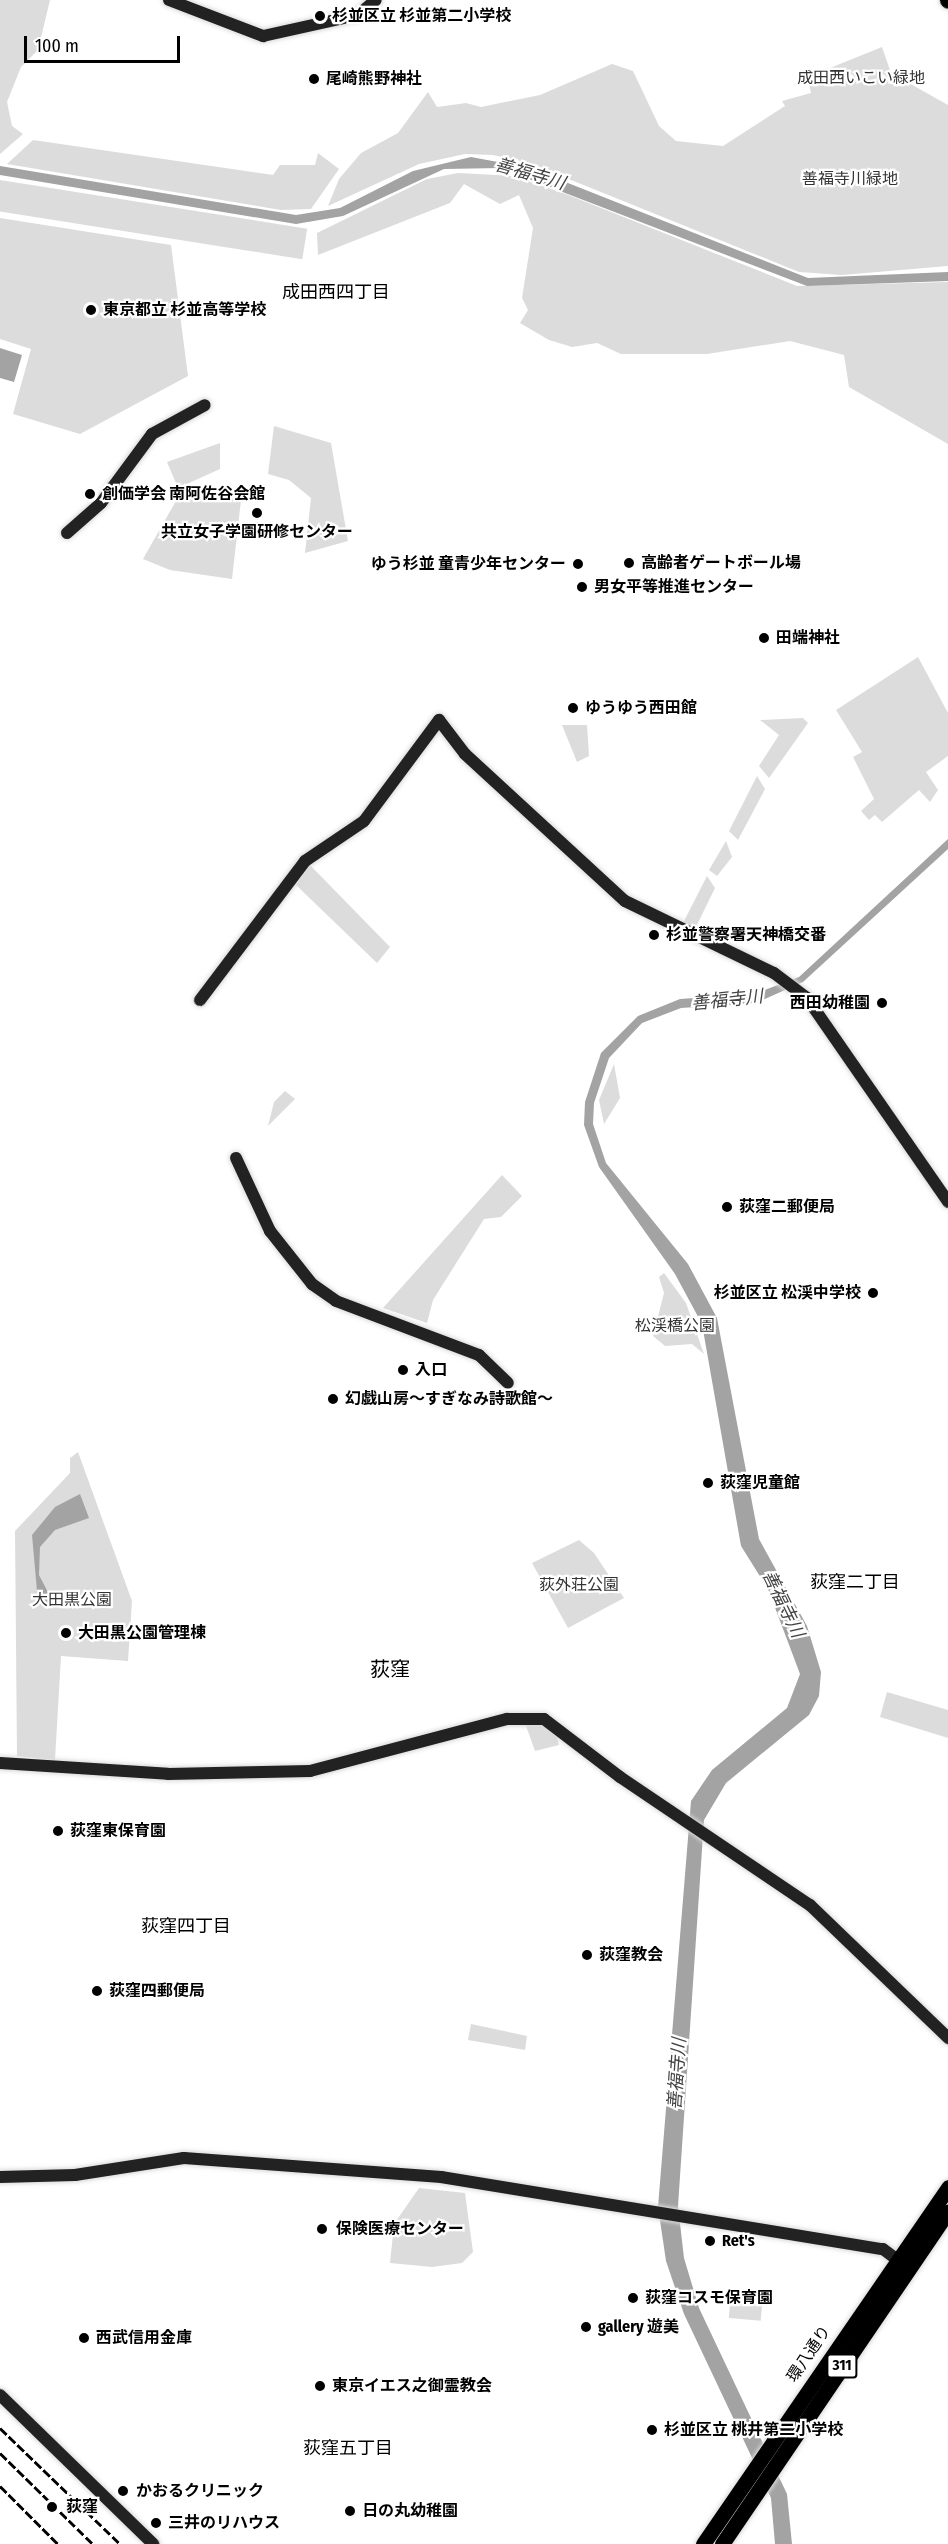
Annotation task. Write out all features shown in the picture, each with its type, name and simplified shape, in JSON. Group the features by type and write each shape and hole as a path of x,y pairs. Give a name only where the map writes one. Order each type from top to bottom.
{"main road":[{"name":"環八通り","path":"722,2544 777,2463 948,2187"},
{"name":"環八通り","path":"703,2544 768,2447 902,2262 948,2212"}],"street":[{"path":"168,0 263,36 358,15 376,0"},
{"path":"67,533 101,504 152,434 205,405"},
{"path":"200,1000 305,861 364,821 439,720 465,754 625,901 780,977 819,1009 948,1202"},
{"path":"236,1158 270,1231 312,1284 336,1301 478,1355 508,1383"},
{"path":"0,1763 168,1774 310,1771 507,1719 534,1716 563,1730 704,1835 810,1905 948,2038"},
{"path":"0,2177 44,2178 206,2158 441,2177 680,2218 883,2249 902,2262"},
{"path":"0,2395 153,2544"}],"green space":[{"path":"0,0 50,0 38,50 21,67 7,102 12,126 23,134 0,154"},
{"name":"善福寺川緑地","path":"882,47 891,73 948,105 948,266 842,275 799,272 529,163 493,155 465,154 419,164 328,206 339,179 361,153 398,133 428,92 437,107 466,103 481,107 540,95 612,64 633,71 659,126 676,141 723,146 785,106 782,101 811,93 806,71 830,68"},
{"path":"33,140 273,175 280,165 315,165 318,153 339,169 311,209 281,210 7,164"},
{"path":"458,173 513,176 566,194 797,286 948,282 948,444 849,387 844,355 790,341 707,354 621,354 597,343 572,347 549,340 520,323 528,310 522,298 533,228 519,195 500,204 464,184 450,203 318,255 317,233 427,179"},
{"path":"0,180 307,229 302,259 0,211"},
{"name":"東京都立 杉並高等学校","path":"0,218 171,245 188,376 80,434 13,414 31,349 0,339"},
{"path":"274,426 331,443 348,541 305,553 311,498 289,480 268,474"},
{"path":"220,443 220,469 178,488 167,462"},
{"path":"191,491 241,500 232,579 170,570 143,559 181,492"},
{"path":"918,657 948,713 948,756 926,772 938,790 930,802 919,790 882,822 875,815 869,820 861,811 874,799 853,757 862,752 836,710"},
{"path":"803,718 808,723 769,778 759,766 779,735 760,720"},
{"path":"562,725 587,725 589,756 577,762"},
{"path":"757,776 765,789 738,840 729,831"},
{"path":"726,841 732,857 717,876 709,870"},
{"path":"309,864 390,947 377,963 296,885"},
{"path":"707,876 715,888 694,931 682,925"},
{"path":"614,1064 620,1098 604,1124 599,1100"},
{"path":"285,1091 295,1099 268,1126 274,1102"},
{"path":"502,1175 522,1196 501,1217 484,1219 433,1300 427,1323 383,1308"},
{"name":"松渓橋公園","path":"664,1273 686,1303 704,1354 692,1344 665,1346 653,1336 664,1293 659,1277"},
{"name":"大田黒公園","path":"78,1452 132,1601 128,1661 61,1656 55,1760 17,1756 15,1531 70,1473 70,1458"},
{"name":"荻外荘公園","path":"579,1540 594,1553 624,1598 568,1628 532,1563"},
{"path":"887,1692 948,1710 948,1738 880,1717"},
{"path":"525,1723 541,1723 556,1733 559,1745 535,1751"},
{"path":"471,2024 527,2036 525,2050 468,2040"},
{"path":"419,2188 465,2193 473,2252 462,2263 432,2267 390,2263 394,2224"},
{"path":"731,2293 763,2296 761,2321 729,2318"}],"water":[{"name":"善福寺川","path":"471,157 530,168 808,278 948,272 948,281 807,286 500,168 444,169 343,216 296,224 0,175 0,166 296,215 340,208 413,171"},
{"path":"0,348 22,355 14,382 0,378"},
{"name":"善福寺川","path":"948,839 948,849 803,982 756,1003 681,1008 642,1023 609,1058 594,1103 593,1124 606,1163 688,1264 717,1318 759,1539 807,1626 821,1672 819,1696 809,1715 726,1783 704,1820 678,2206 684,2258 699,2308 787,2494 792,2544 775,2544 771,2498 684,2314 666,2261 658,2207 691,1801 712,1770 787,1708 800,1674 768,1589 741,1546 702,1324 675,1274 599,1167 584,1125 585,1102 601,1053 638,1016 680,999 754,994 799,977"},
{"path":"80,1494 89,1518 55,1530 40,1547 39,1575 52,1600 46,1606 37,1591 32,1535 55,1507"}],"railway":[{"path":"0,2428 120,2544"},
{"path":"0,2453 93,2544"},
{"path":"0,2486 58,2544"}],"place":[{"name":"杉並区立 杉並第二小学校","path":"320,16"},
{"name":"尾崎熊野神社","path":"314,79"},
{"name":"東京都立 杉並高等学校","path":"91,310"},
{"name":"創価学会 南阿佐谷会館","path":"90,494"},
{"name":"共立女子学園研修センター","path":"257,513"},
{"name":"高齢者ゲートボール場","path":"629,563"},
{"name":"ゆう杉並 童青少年センター","path":"578,564"},
{"name":"男女平等推進センター","path":"582,587"},
{"name":"田端神社","path":"764,638"},
{"name":"ゆうゆう西田館","path":"573,708"},
{"name":"杉並警察署天神橋交番","path":"654,935"},
{"name":"西田幼稚園","path":"882,1003"},
{"name":"荻窪二郵便局","path":"727,1207"},
{"name":"杉並区立 松渓中学校","path":"873,1293"},
{"name":"入口","path":"403,1370"},
{"name":"幻戯山房～すぎなみ詩歌館～","path":"333,1399"},
{"name":"荻窪児童館","path":"708,1483"},
{"name":"大田黒公園管理棟","path":"66,1633"},
{"name":"荻窪東保育園","path":"58,1831"},
{"name":"荻窪教会","path":"587,1955"},
{"name":"荻窪四郵便局","path":"97,1991"},
{"name":"保険医療センター","path":"322,2229"},
{"name":"Ret's","path":"710,2241"},
{"name":"荻窪コスモ保育園","path":"633,2298"},
{"name":"gallery 遊美","path":"586,2327"},
{"name":"西武信用金庫","path":"84,2338"},
{"name":"東京イエス之御霊教会","path":"320,2386"},
{"name":"杉並区立 桃井第二小学校","path":"652,2430"},
{"name":"かおるクリニック","path":"123,2491"},
{"name":"荻窪","path":"52,2507"},
{"name":"日の丸幼稚園","path":"350,2511"},
{"name":"三井のリハウス","path":"156,2523"}],"district":[{"name":"成田西四丁目","path":"336,292"},
{"name":"荻窪二丁目","path":"855,1582"},
{"name":"荻窪","path":"390,1669"},
{"name":"荻窪四丁目","path":"186,1926"},
{"name":"荻窪五丁目","path":"348,2448"}],"park label":[{"name":"成田西いこい緑地","path":"861,78"}]}
